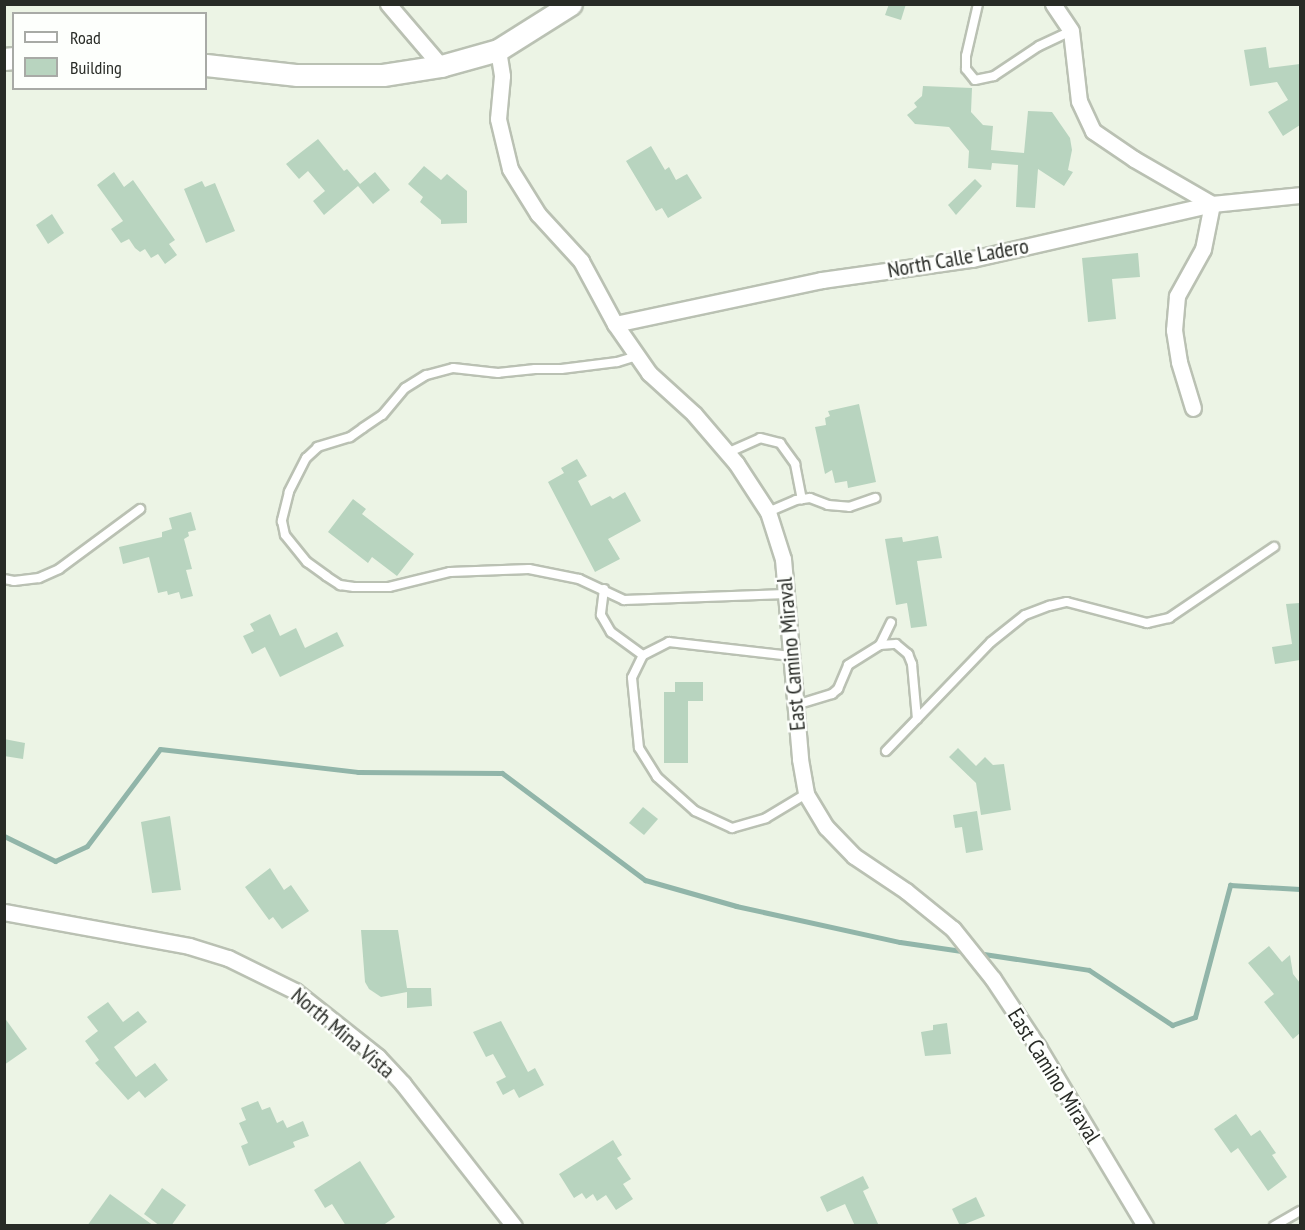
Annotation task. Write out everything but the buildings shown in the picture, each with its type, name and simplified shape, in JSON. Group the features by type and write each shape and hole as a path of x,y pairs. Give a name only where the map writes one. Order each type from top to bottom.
{"main road":[{"path":"207,65 297,75 372,75 441,66 498,50 571,4"}],"street":[{"path":"388,4 441,66"},
{"path":"1053,4 1071,32 1079,101 1093,130 1134,159 1212,204 1203,249 1177,296 1174,330 1179,362 1193,408"},
{"name":"East Camino Miraval","path":"498,50 502,76 498,119 510,169 538,214 581,261 615,324 649,373 694,414 727,453 768,512 783,559 806,794 826,826 854,856 906,891 953,929 993,979 1038,1047 1145,1226"},
{"name":"North Calle Ladero","path":"615,324 822,280 972,259 1212,204 1300,195"},
{"name":"North Mina Vista","path":"4,912 189,946 228,958 295,991 378,1057 404,1084 513,1226"}],"lane":[{"path":"978,4 966,56 966,69 975,80 994,76 1038,46 1071,32"},
{"path":"637,356 616,362 561,369 498,373 453,368 426,375 405,388 382,415 363,429 350,437 318,447 306,458 290,492 282,521 285,535 301,555 340,585 354,588 389,587 450,572 529,569 571,576 624,600 786,594"},
{"path":"727,453 760,438 780,443 795,464 802,499"},
{"path":"768,512 802,499 810,498 828,505 849,507 875,498"},
{"path":"4,579 14,581 39,578 59,569 140,509"},
{"path":"886,751 991,642 1025,615 1067,602 1147,622 1168,618 1274,548"},
{"path":"604,589 601,615 611,632 643,655"},
{"path":"880,645 891,622"},
{"path":"791,656 669,642 643,655 632,678 639,748 657,777 695,811 732,828 766,818 806,794"},
{"path":"796,705 832,694 838,689 849,665 880,645 896,644 908,654 912,664 917,719"},
{"path":"1274,1226 1300,1211"}],"waterway":[{"path":"4,836 55,861 87,846 160,749 358,772 502,773 645,880 736,906 900,942 968,952"},
{"path":"977,953 1089,970 1172,1025 1195,1017 1230,885 1300,889"}]}
